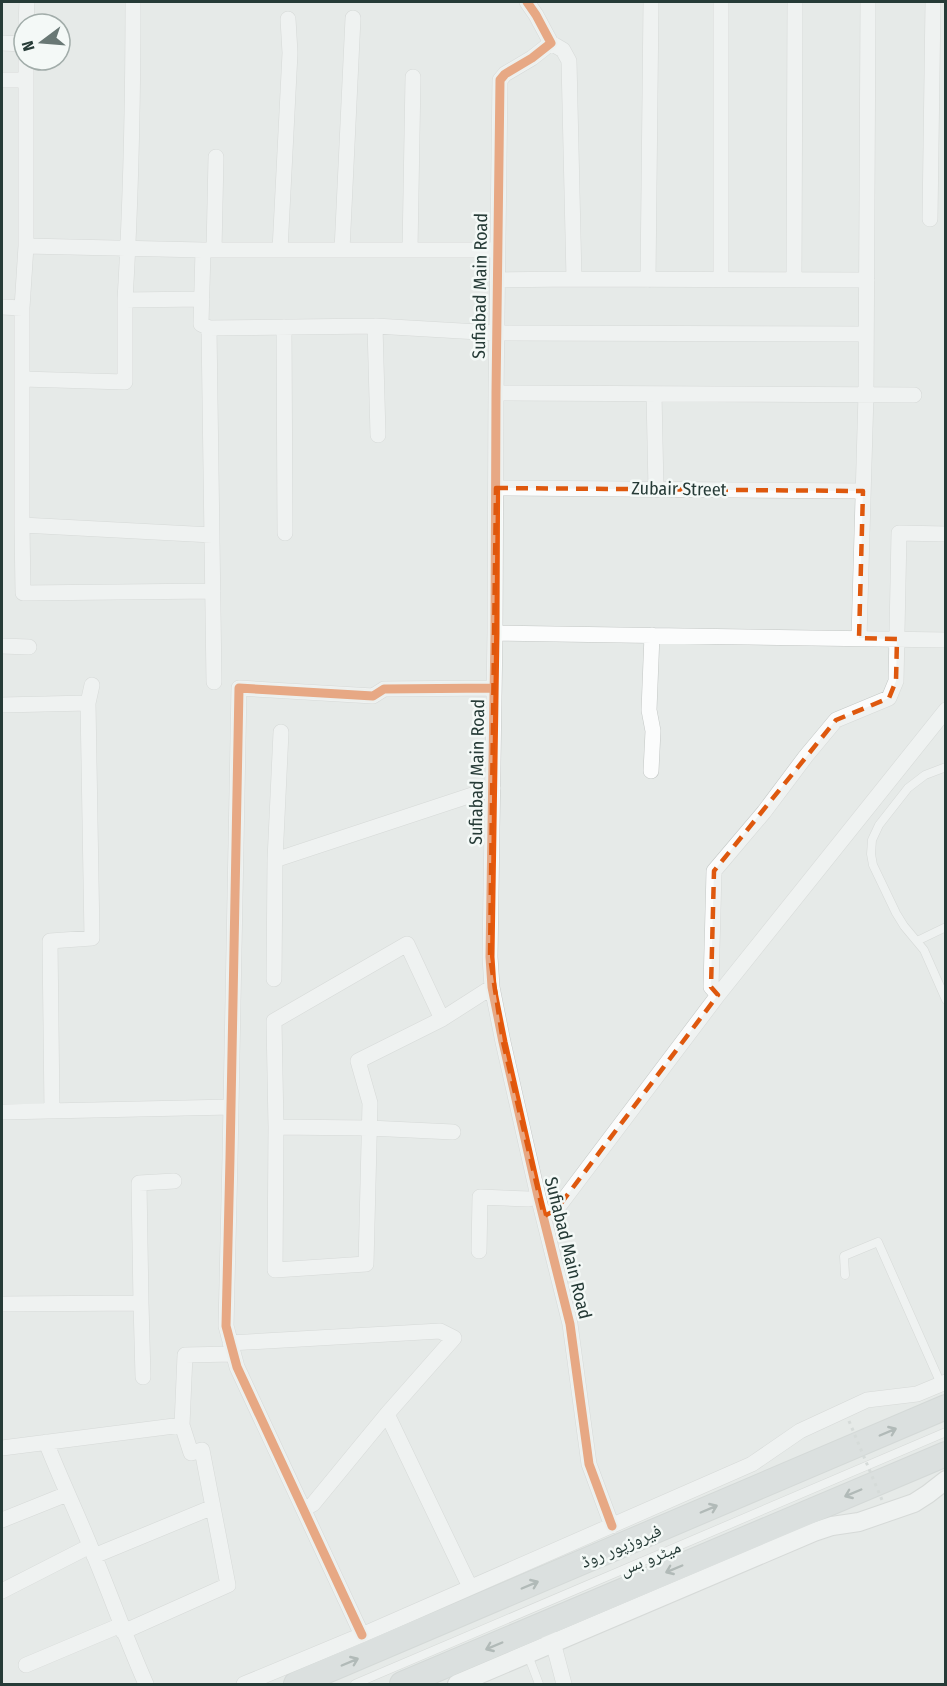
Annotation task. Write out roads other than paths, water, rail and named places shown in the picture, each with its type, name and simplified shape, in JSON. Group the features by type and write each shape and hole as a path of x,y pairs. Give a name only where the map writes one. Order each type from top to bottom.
{"main road":[{"name":"فیروزپور روڈ","path":"296,1684 944,1391"},
{"path":"402,1684 548,1634 945,1454"}],"street":[{"path":"22,379 124,382 133,96 133,2"},
{"path":"527,2 550,43 563,50 569,61 574,279"},
{"path":"648,280 651,2"},
{"path":"721,2 721,280"},
{"path":"794,280 795,2"},
{"path":"859,638 866,394 868,2"},
{"path":"930,219 933,2"},
{"path":"342,250 353,18"},
{"path":"280,250 290,53 288,20"},
{"name":"Sufiabad Main Road","path":"550,43 532,58 505,74 500,80 490,957 492,987 503,1042 570,1324 589,1464 612,1526"},
{"path":"25,72 26,246 22,308 22,593 213,591"},
{"path":"410,250 413,77"},
{"path":"2,80 25,80"},
{"path":"216,157 202,299 201,324 209,328 375,326 496,333 866,334"},
{"path":"26,246 208,250 497,250"},
{"path":"497,280 867,280"},
{"path":"125,300 202,299"},
{"path":"2,307 22,308"},
{"path":"375,326 378,435"},
{"path":"284,327 285,533"},
{"path":"209,328 214,682"},
{"path":"496,393 914,394"},
{"path":"654,394 656,489"},
{"name":"Zubair Street","path":"496,488 863,491"},
{"path":"22,525 212,535"},
{"path":"718,995 711,987 714,871 764,812 836,720 889,698 896,681 899,533 945,534"},
{"path":"495,633 945,640"},
{"path":"651,771 653,731 649,710 652,635"},
{"path":"2,646 29,647"},
{"path":"52,1110 50,941 92,938 88,703 92,685"},
{"path":"362,1635 237,1367 226,1326 239,688 373,696 384,689 494,688"},
{"path":"2,705 88,703"},
{"path":"544,1216 556,1210 718,995 945,710"},
{"path":"274,979 275,860 281,732"},
{"path":"275,860 493,788"},
{"path":"442,1019 407,944 274,1021 275,1270 366,1263 370,1103 358,1061 442,1019 492,987"},
{"path":"2,1112 231,1107"},
{"path":"276,1127 453,1132"},
{"path":"142,1377 139,1183 174,1181"},
{"path":"479,1251 480,1197 529,1199 538,1196"},
{"path":"2,1304 141,1303"},
{"path":"26,1665 122,1629 228,1584 202,1450 191,1453 182,1425 185,1354 440,1331 454,1338 387,1414 313,1504 304,1509"},
{"path":"244,1684 612,1526 664,1516 752,1464 800,1431 867,1400 944,1391"},
{"path":"387,1414 471,1587"},
{"path":"2,1448 182,1425"},
{"path":"46,1442 146,1684"},
{"path":"457,1684 483,1679 528,1654 548,1634 825,1528 858,1522 914,1503 945,1480"},
{"path":"2,1520 67,1494"},
{"path":"2,1591 92,1551 213,1507"},
{"path":"548,1634 564,1684"}],"lane":[{"path":"945,767 925,775 908,788 879,825 872,840 871,854 873,865 896,913 924,950 945,1000"},
{"path":"917,941 945,927"},
{"path":"845,1275 844,1256 878,1242 944,1391"},
{"name":"میٹرو بس","path":"355,1684 945,1432"},
{"path":"528,1654 539,1684"}]}
